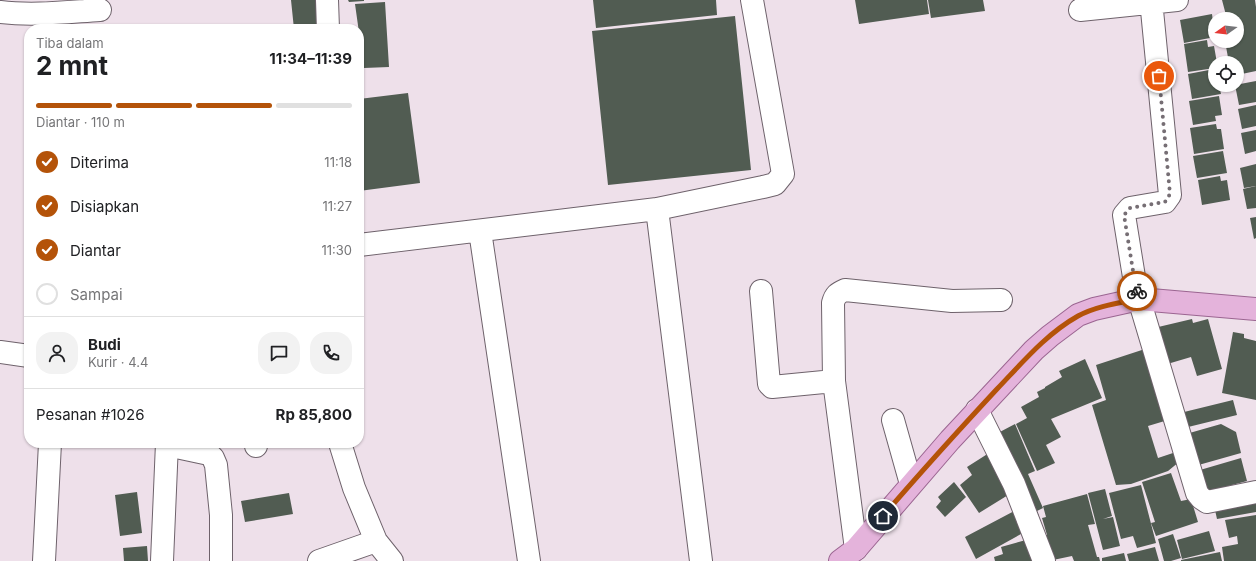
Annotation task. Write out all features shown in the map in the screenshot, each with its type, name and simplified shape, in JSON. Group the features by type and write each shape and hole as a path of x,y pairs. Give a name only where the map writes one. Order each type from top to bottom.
{"main road":[{"path":"848,555 977,410 1034,350 1078,315 1094,309 1139,299 1256,309"}],"street":[{"path":"327,0 328,24"},
{"path":"364,245 657,208 775,184 783,174 752,0"},
{"path":"1080,10 1152,1 1177,0"},
{"path":"1152,1 1170,194 1165,202 1130,208 1124,215 1134,277 1139,299 1197,493 1207,502 1256,492"},
{"path":"0,12 47,13 100,10"},
{"path":"657,208 701,561"},
{"path":"480,231 529,561"},
{"path":"848,555 834,381 833,302 835,296 839,292 845,290 952,301 1001,300"},
{"path":"761,291 769,384 772,387 834,381"},
{"path":"0,352 24,355"},
{"path":"977,410 1014,484 1044,561"},
{"path":"893,420 911,484"},
{"path":"44,561 50,448"},
{"path":"162,561 167,448"},
{"path":"183,448 208,454 213,458 216,465 221,515 220,561"},
{"path":"342,448 354,488 376,541 392,561"},
{"path":"319,561 376,541"}],"building":[{"path":"291,0 316,0 318,24 293,24"},
{"path":"348,0 364,0 364,1 349,2"},
{"path":"593,0 716,0 717,15 596,28"},
{"path":"855,0 927,0 929,14 859,24"},
{"path":"928,0 983,0 985,11 931,18"},
{"path":"1222,0 1255,0 1256,71 1244,74 1244,56 1228,56 1226,48 1244,48 1244,12 1225,12"},
{"path":"385,2 389,67 364,68 364,24 358,24 355,4"},
{"path":"1208,15 1208,38 1184,43 1180,20"},
{"path":"735,16 751,170 608,185 592,31"},
{"path":"1207,40 1208,48 1214,48 1216,56 1208,56 1208,69 1188,72 1184,44"},
{"path":"1208,70 1208,92 1221,92 1221,94 1192,99 1188,74"},
{"path":"1256,81 1256,102 1239,105 1236,92 1244,92 1244,83"},
{"path":"408,93 420,183 364,190 364,98"},
{"path":"1219,96 1222,115 1215,116 1216,121 1193,125 1189,101"},
{"path":"1256,105 1256,126 1242,129 1238,109"},
{"path":"1216,124 1217,129 1221,129 1224,149 1194,154 1190,128"},
{"path":"1256,130 1256,151 1245,154 1241,133"},
{"path":"1223,151 1227,173 1197,178 1193,156"},
{"path":"1256,164 1256,186 1244,188 1240,168"},
{"path":"1220,176 1221,181 1227,180 1230,200 1202,205 1198,180"},
{"path":"1256,186 1256,208 1247,209 1243,189"},
{"path":"1256,217 1256,238 1254,239 1250,218"},
{"path":"1192,319 1193,323 1208,319 1222,369 1197,376 1191,357 1164,365 1154,328"},
{"path":"1233,332 1244,334 1244,338 1256,341 1256,400 1222,393"},
{"path":"1148,348 1168,420 1148,426 1158,458 1176,452 1179,462 1168,471 1131,484 1116,485 1092,405 1106,400 1096,365"},
{"path":"1085,359 1102,398 1051,419 1061,437 1046,445 1055,463 1037,471 1016,424 1027,418 1021,407 1039,397 1037,392 1062,377 1059,371"},
{"path":"1233,400 1237,415 1184,428 1180,413"},
{"path":"1015,424 1035,471 1028,474 1043,508 1037,511 1039,516 1035,518 996,434"},
{"path":"1221,424 1236,432 1241,453 1195,466 1186,434"},
{"path":"989,453 1013,492 979,513 960,485 972,475 967,467"},
{"path":"1241,458 1247,481 1206,492 1200,470"},
{"path":"1171,473 1181,501 1191,499 1198,522 1156,536 1151,523 1155,522 1142,482"},
{"path":"954,482 966,497 945,517 936,507 941,501 938,497"},
{"path":"1141,485 1156,543 1137,548 1133,536 1121,539 1109,493"},
{"path":"1105,489 1112,516 1103,519 1113,517 1120,546 1103,550 1088,493"},
{"path":"137,492 142,533 120,536 115,495"},
{"path":"1256,492 1256,512 1217,519 1213,501"},
{"path":"289,493 293,514 245,522 241,501"},
{"path":"1087,494 1095,524 1088,525 1097,557 1099,557 1100,561 1074,561 1072,556 1053,560 1042,537 1047,535 1042,518 1046,517 1043,506"},
{"path":"1020,508 1030,529 976,559 965,537"},
{"path":"1256,515 1256,561 1224,561 1222,547 1238,544 1237,536 1229,538 1225,520"},
{"path":"1209,531 1215,551 1182,559 1177,540"},
{"path":"1173,534 1181,558 1171,561 1164,561 1158,539"},
{"path":"1033,538 1038,561 995,561 994,557 1003,554 1001,547"},
{"path":"147,546 148,561 124,561 123,548"},
{"path":"1155,547 1159,561 1129,561 1127,554"},
{"path":"1220,552 1222,561 1181,561 1181,560"},
{"path":"1124,553 1126,561 1102,561 1102,558"}],"way so far":[{"path":"1137,291 1124,215 1130,208 1165,202 1170,194 1159,76"}],"route":[{"path":"883,516 977,410 1034,350 1078,315 1113,304 1139,299 1137,291"}]}
